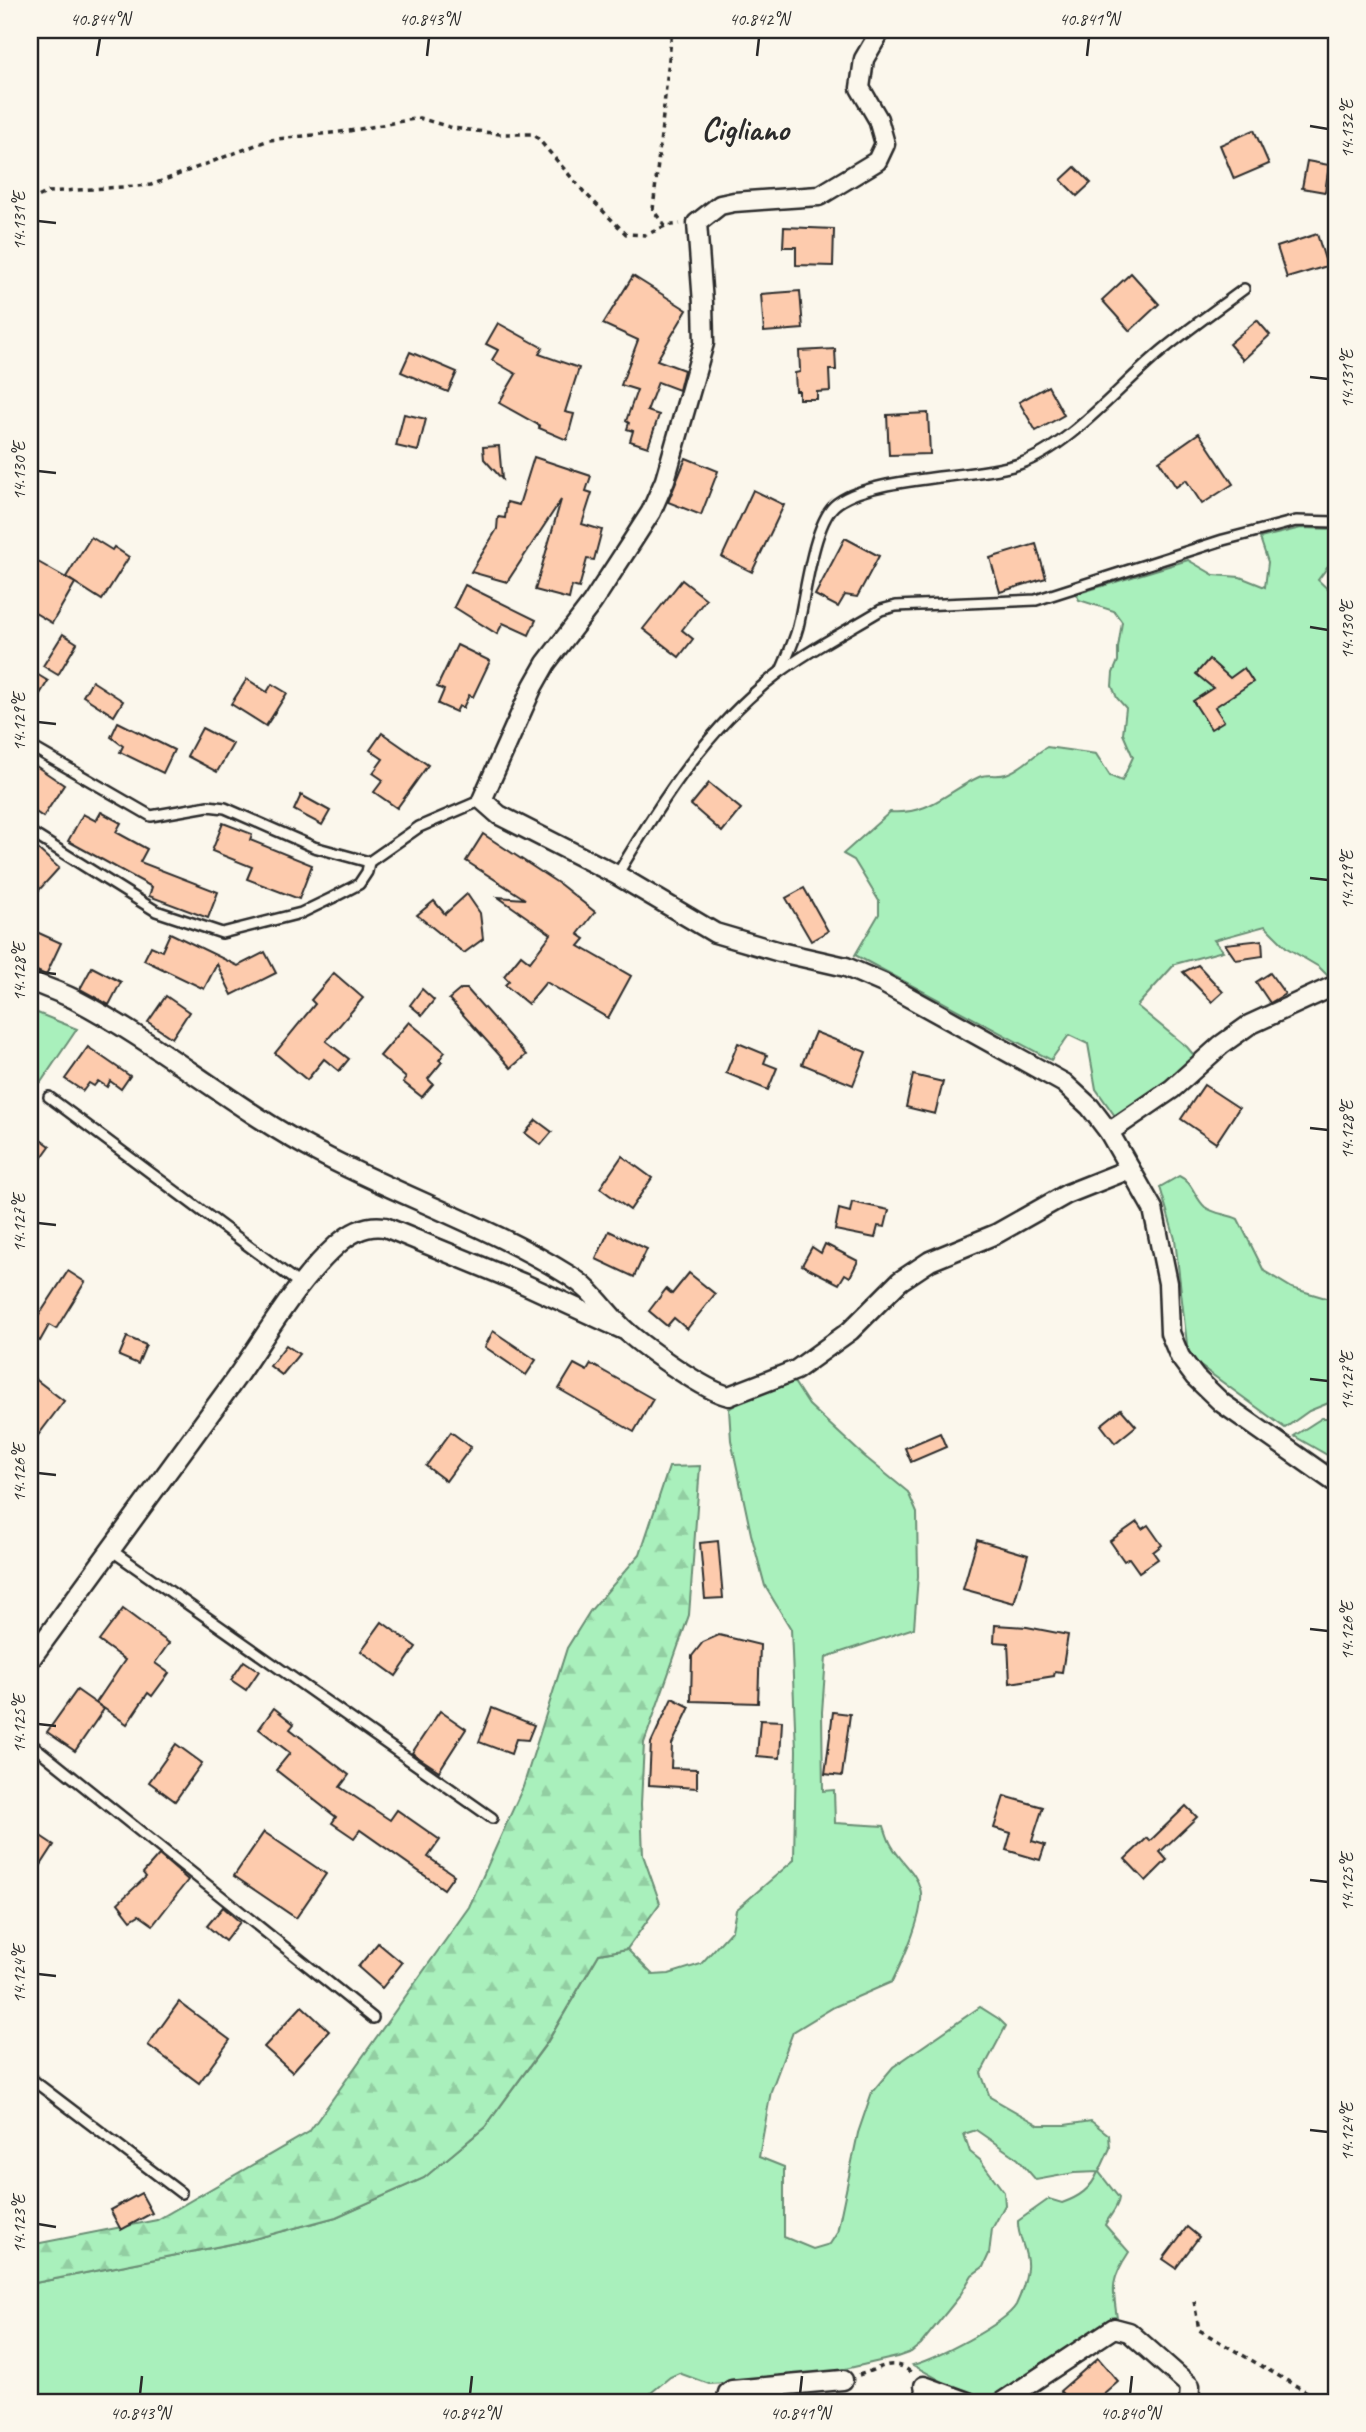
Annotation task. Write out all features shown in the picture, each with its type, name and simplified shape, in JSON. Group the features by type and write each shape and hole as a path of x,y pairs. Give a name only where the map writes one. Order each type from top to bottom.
{"street":[{"path":"881,30 864,59 860,88 878,119 885,144 877,161 819,197 734,202 720,205 696,223 704,343 665,480 639,531 592,603 546,663 482,800 499,815 617,875 715,933 846,967 883,984 1064,1083 1090,1107 1109,1132 1153,1209 1168,1283 1170,1333 1180,1357 1195,1377 1222,1403 1336,1483"},
{"path":"30,981 72,998 122,1026 266,1122 317,1152 520,1248 572,1277 593,1293 625,1331"},
{"path":"1109,1132 1172,1089 1221,1045 1249,1025 1336,985"},
{"path":"30,1660 301,1285 340,1242 355,1231 371,1225 385,1227 522,1283 625,1331 710,1389 729,1396 796,1370 850,1331 900,1281 930,1261 996,1234 1067,1194 1130,1169"},
{"path":"1002,2402 1114,2328 1129,2332 1190,2386 1189,2402"},
{"path":"726,2402 728,2393 732,2390 843,2380"},
{"path":"924,2386 968,2402"}],"lane":[{"path":"781,671 797,629 817,541 832,508 853,495 889,485 1020,464 1043,452 1103,405 1163,350 1244,289"},
{"path":"617,875 658,807 729,717 781,671 881,610 896,606 1036,600 1235,537 1296,522 1336,522"},
{"path":"30,746 151,817 208,806 225,808 314,847 369,862"},
{"path":"30,832 156,911 222,933 301,913 332,898 359,884 369,862 419,827 482,800"},
{"path":"49,1097 301,1285"},
{"path":"111,1550 492,1818"},
{"path":"30,1743 373,2018"},
{"path":"30,2078 181,2193"}],"path":[{"path":"665,226 653,210 673,30"},
{"path":"30,201 48,192 151,185 270,140 349,131 419,118 453,128 500,134 534,134 584,192 626,234 646,235 665,226 696,223"},
{"path":"1194,2301 1199,2330 1312,2395 1319,2402"},
{"path":"843,2380 901,2363 924,2386"}],"green space":[{"path":"1301,528 1336,529 1336,556 1318,580 1336,597 1336,977 1330,978 1319,967 1287,948 1265,926 1214,940 1223,951 1175,964 1137,1006 1187,1047 1198,1060 1120,1116 1115,1116 1096,1089 1088,1044 1069,1035 1051,1060 855,955 879,914 879,901 854,860 843,854 890,812 916,810 979,777 1012,772 1047,747 1096,754 1110,776 1122,781 1133,757 1123,734 1126,708 1117,698 1112,686 1122,622 1114,611 1079,600 1076,594 1188,560 1214,575 1240,577 1265,587 1268,562 1260,538"},
{"path":"30,1010 77,1029 41,1082 30,1073"},
{"path":"1179,1176 1187,1182 1205,1207 1238,1219 1264,1271 1292,1288 1336,1301 1336,1400 1309,1411 1285,1428 1199,1365 1188,1353 1175,1239 1160,1187"},
{"path":"794,1382 809,1405 908,1492 917,1513 918,1576 914,1628 826,1657 822,1712 823,1791 834,1790 835,1823 884,1826 892,1846 918,1882 921,1897 917,1922 892,1982 834,2007 793,2032 771,2091 759,2157 784,2167 784,2237 813,2249 830,2244 837,2233 858,2133 872,2092 893,2067 980,2007 1006,2026 981,2073 990,2097 1039,2125 1091,2121 1109,2135 1110,2148 1099,2172 1119,2198 1105,2225 1129,2252 1114,2283 1117,2318 1007,2394 989,2400 970,2397 913,2365 969,2340 1009,2313 1020,2297 1027,2268 1018,2221 1049,2199 1062,2203 1079,2195 1088,2188 1098,2172 1036,2180 1018,2159 976,2130 964,2134 970,2152 980,2160 1004,2192 1005,2205 992,2229 989,2254 983,2267 972,2275 959,2297 921,2344 911,2352 897,2357 802,2379 709,2384 679,2373 670,2377 640,2402 30,2402 30,2284 246,2241 336,2217 424,2178 485,2127 547,2043 599,1954 627,1949 653,1975 669,1974 701,1964 732,1930 736,1910 794,1860 796,1750 791,1629 765,1586 731,1440 729,1409 743,1400"},
{"path":"1322,1418 1329,1418 1336,1424 1336,1460 1294,1436"},
{"path":"700,1466 689,1615 644,1743 641,1804 643,1855 660,1903 627,1949 599,1954 547,2042 485,2127 424,2178 336,2217 246,2241 30,2284 30,2245 157,2220 309,2132 469,1907 523,1787 567,1648 590,1611 640,1554 669,1467"}],"building":[{"path":"1254,130 1269,164 1234,179 1220,145"},
{"path":"1307,161 1329,165 1325,192 1302,188"},
{"path":"1075,167 1091,183 1077,196 1061,180"},
{"path":"784,227 834,229 833,266 796,265 796,247 783,247"},
{"path":"1317,234 1327,266 1287,278 1277,247"},
{"path":"1131,273 1159,304 1130,331 1102,300"},
{"path":"633,276 687,310 657,360 684,370 679,390 658,382 647,411 659,415 648,447 630,441 633,431 627,429 629,423 626,421 637,390 621,385 638,340 603,324"},
{"path":"800,291 803,329 764,332 761,294"},
{"path":"1257,320 1270,335 1243,360 1229,344"},
{"path":"498,323 543,348 539,354 579,368 565,412 574,414 567,440 539,428 540,426 499,403 516,374 492,360 498,350 486,344"},
{"path":"835,349 836,370 829,370 830,391 817,392 817,399 799,399 795,373 800,372 799,351"},
{"path":"410,352 457,372 448,392 401,372"},
{"path":"1048,386 1064,415 1036,431 1019,402"},
{"path":"928,413 930,454 889,455 887,415"},
{"path":"404,414 426,419 418,451 396,446"},
{"path":"1199,433 1233,484 1202,504 1186,480 1176,487 1159,461"},
{"path":"499,446 502,479 484,459 483,447"},
{"path":"534,457 591,476 586,491 592,493 582,524 602,530 594,560 587,559 579,588 572,586 569,599 535,590 561,500 507,582 471,572 497,529 498,517 505,518 507,502 519,505"},
{"path":"686,458 718,471 701,515 668,502"},
{"path":"753,490 784,505 752,572 722,557"},
{"path":"91,537 129,557 102,600 66,577"},
{"path":"845,538 879,556 857,597 845,595 838,607 815,595"},
{"path":"1036,544 1046,578 1000,592 990,558"},
{"path":"38,562 75,583 52,623 30,610 30,577"},
{"path":"682,580 706,599 682,630 693,639 679,657 643,629"},
{"path":"465,585 536,620 529,635 503,623 497,634 454,607"},
{"path":"63,634 77,643 58,675 43,666"},
{"path":"457,645 490,661 473,697 469,695 463,708 459,706 456,712 438,704 444,690 437,687"},
{"path":"1209,659 1230,678 1244,668 1253,682 1215,707 1224,721 1211,729 1193,701 1213,688 1196,674"},
{"path":"30,670 48,681 30,710"},
{"path":"247,679 267,692 272,684 287,693 266,726 231,704"},
{"path":"92,681 123,701 114,716 83,696"},
{"path":"118,722 174,750 163,773 120,752 123,746 111,737"},
{"path":"202,728 233,744 217,772 187,756"},
{"path":"382,733 428,765 397,808 374,792 383,780 373,773 383,759 370,750"},
{"path":"30,762 64,785 43,817 30,808"},
{"path":"709,783 741,809 722,832 691,805"},
{"path":"301,795 330,811 322,825 294,810"},
{"path":"101,812 121,823 116,832 147,849 140,862 218,892 208,918 149,896 152,887 68,841 83,814 96,821"},
{"path":"223,823 252,834 250,840 312,865 299,899 247,879 252,867 212,851"},
{"path":"483,834 561,885 595,912 578,934 585,939 579,946 631,976 608,1018 546,982 528,1004 505,985 509,981 504,976 521,955 530,962 551,934 498,897 525,899 466,861"},
{"path":"30,842 59,868 30,900"},
{"path":"804,888 828,931 811,941 786,898"},
{"path":"467,894 480,913 483,939 464,953 417,915 434,901 445,914"},
{"path":"30,929 61,943 46,975 30,968"},
{"path":"170,933 238,966 265,952 276,973 232,995 217,964 204,989 144,960 151,946 162,951"},
{"path":"1262,940 1263,956 1236,960 1225,944"},
{"path":"1198,965 1223,992 1212,1002 1183,972"},
{"path":"92,967 121,982 109,1005 80,989"},
{"path":"334,973 363,998 326,1041 349,1059 339,1071 324,1059 307,1080 275,1053 315,1004 311,1000"},
{"path":"1270,973 1285,994 1270,1003 1256,982"},
{"path":"422,989 434,1000 422,1015 410,1005"},
{"path":"461,989 467,989 526,1055 511,1068 449,999"},
{"path":"166,996 189,1012 172,1038 148,1022"},
{"path":"409,1022 445,1052 439,1060 442,1062 428,1079 433,1084 422,1097 403,1082 406,1078 380,1056"},
{"path":"815,1032 866,1052 853,1085 802,1064"},
{"path":"738,1043 767,1055 764,1063 777,1068 768,1090 726,1073"},
{"path":"88,1047 130,1076 121,1089 110,1081 107,1087 98,1081 94,1086 89,1083 83,1091 65,1079"},
{"path":"913,1075 943,1082 935,1114 906,1107"},
{"path":"1204,1085 1239,1108 1216,1143 1181,1119"},
{"path":"536,1120 552,1132 541,1145 525,1133"},
{"path":"30,1131 50,1146 30,1174"},
{"path":"622,1156 652,1178 630,1210 600,1188"},
{"path":"852,1202 889,1210 885,1227 878,1226 875,1238 835,1230 839,1209 850,1212"},
{"path":"609,1231 647,1249 634,1277 596,1259"},
{"path":"825,1244 858,1261 850,1277 845,1274 839,1284 802,1265 812,1247 821,1253"},
{"path":"68,1271 85,1282 56,1329 49,1325 40,1341 30,1334 30,1329"},
{"path":"689,1273 715,1294 687,1329 674,1318 667,1326 649,1311 666,1289 672,1294"},
{"path":"493,1331 536,1360 526,1375 485,1347"},
{"path":"127,1337 146,1345 138,1364 119,1356"},
{"path":"286,1345 299,1354 282,1375 270,1366"},
{"path":"574,1364 587,1371 591,1364 653,1399 634,1432 559,1389"},
{"path":"30,1375 64,1401 30,1446"},
{"path":"1121,1409 1136,1426 1115,1443 1101,1425"},
{"path":"451,1432 471,1447 446,1481 426,1466"},
{"path":"940,1433 946,1447 911,1462 905,1448"},
{"path":"1137,1522 1142,1529 1148,1525 1162,1545 1153,1552 1158,1559 1139,1572 1129,1558 1124,1561 1110,1541"},
{"path":"977,1540 1028,1555 1014,1603 963,1589"},
{"path":"718,1541 723,1598 705,1599 700,1543"},
{"path":"123,1609 169,1643 155,1663 169,1673 152,1696 148,1693 127,1724 96,1703 125,1660 99,1641"},
{"path":"382,1622 416,1647 396,1676 361,1651"},
{"path":"995,1625 1027,1627 1068,1635 1062,1672 1055,1671 1054,1676 1010,1683 1008,1643 994,1642"},
{"path":"719,1635 760,1645 758,1703 691,1701 692,1656 703,1642"},
{"path":"244,1661 259,1671 246,1690 231,1680"},
{"path":"77,1690 104,1709 75,1751 47,1732"},
{"path":"672,1698 690,1707 672,1744 671,1768 697,1769 697,1788 649,1785 651,1743"},
{"path":"274,1708 294,1724 290,1729 349,1775 340,1787 390,1820 397,1810 440,1840 428,1857 454,1875 444,1889 360,1830 354,1838 332,1823 336,1817 276,1770 290,1753 259,1729"},
{"path":"492,1708 534,1725 528,1740 516,1739 511,1754 479,1742"},
{"path":"440,1711 466,1729 439,1771 412,1753"},
{"path":"833,1712 850,1714 842,1776 825,1774"},
{"path":"760,1720 782,1721 780,1758 757,1756"},
{"path":"176,1744 202,1763 175,1801 149,1782"},
{"path":"1004,1796 1043,1807 1032,1841 1045,1845 1040,1860 1006,1850 1011,1833 994,1828"},
{"path":"1186,1806 1197,1817 1160,1852 1167,1860 1146,1881 1125,1859 1147,1838 1150,1841"},
{"path":"30,1829 54,1845 41,1865 30,1857"},
{"path":"264,1832 326,1874 296,1918 234,1876"},
{"path":"159,1855 188,1880 153,1925 139,1915 131,1920 118,1903 146,1877 143,1873"},
{"path":"223,1907 240,1922 225,1941 207,1926"},
{"path":"378,1943 402,1963 382,1988 358,1967"},
{"path":"179,2002 230,2040 199,2083 148,2045"},
{"path":"302,2006 329,2031 292,2072 264,2047"},
{"path":"141,2193 152,2213 121,2230 110,2210"},
{"path":"1187,2227 1199,2237 1176,2268 1163,2259"},
{"path":"1098,2358 1118,2381 1094,2402 1070,2402 1060,2391"}],"district":[{"name":"Cigliano","path":"745,128"}]}
